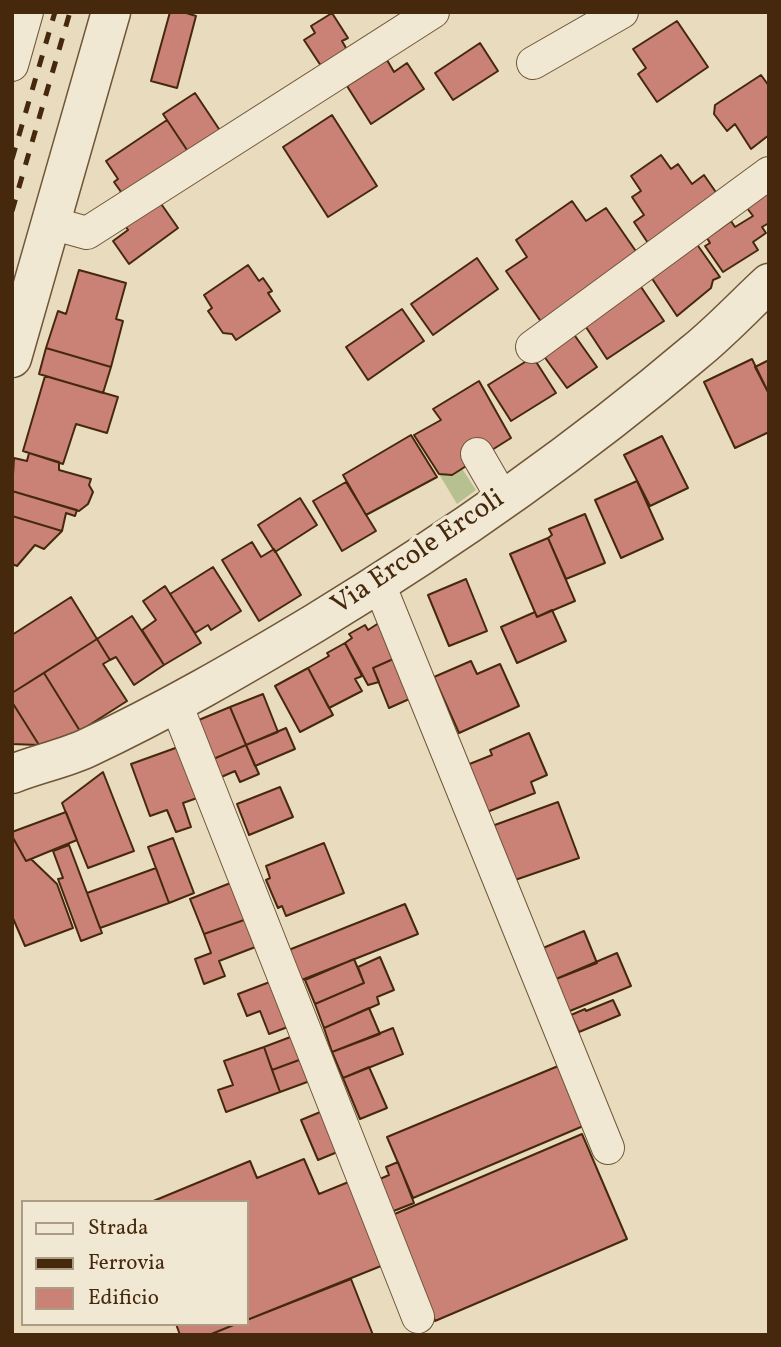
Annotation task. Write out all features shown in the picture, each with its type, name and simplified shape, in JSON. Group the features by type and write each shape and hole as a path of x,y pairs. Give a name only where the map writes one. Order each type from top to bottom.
{"street":[{"path":"14,52 27,12"},
{"path":"12,358 111,12"},
{"path":"51,223 87,233 433,12"},
{"path":"533,63 622,12"},
{"path":"532,347 769,173"},
{"name":"Via Ercole Ercoli","path":"19,767 59,760 176,704 379,584 457,533 614,419 698,350 769,284"},
{"path":"477,454 503,499"},
{"path":"379,584 608,1148"},
{"path":"176,704 418,1317"}],"green space":[{"path":"459,464 476,490 457,504 439,474"}],"building":[{"path":"170,12 196,16 177,88 151,81"},
{"path":"332,13 348,38 342,41 350,55 325,72 304,40 315,33 311,26"},
{"path":"677,21 708,67 657,102 638,74 646,68 633,49"},
{"path":"480,43 498,71 453,100 435,73"},
{"path":"387,60 394,72 407,63 424,89 371,124 347,86"},
{"path":"761,75 769,86 769,135 751,149 735,124 727,131 714,114 715,105"},
{"path":"195,93 223,135 191,156 163,114"},
{"path":"332,115 377,186 328,217 283,147"},
{"path":"167,120 191,156 126,199 114,182 118,179 106,161"},
{"path":"661,155 671,169 678,164 692,184 704,175 722,201 652,249 634,222 644,215 632,197 641,191 631,176"},
{"path":"769,192 769,223 762,227 766,233 753,242 758,250 723,272 705,246 710,243 707,238 731,221 735,227 753,216 747,208"},
{"path":"157,198 178,228 129,264 113,241 128,230 126,227"},
{"path":"572,201 586,221 606,208 642,260 544,326 506,271 527,257 516,240"},
{"path":"696,243 720,277 713,280 711,288 677,316 649,274"},
{"path":"477,258 498,289 433,335 411,304"},
{"path":"248,265 259,281 263,278 272,291 268,293 280,311 236,340 232,334 223,333 208,311 212,308 204,295"},
{"path":"79,270 126,283 116,319 123,321 111,367 46,348 58,311 66,314"},
{"path":"637,281 664,321 607,359 580,318"},
{"path":"402,309 424,341 368,380 346,347"},
{"path":"568,326 597,367 567,388 538,348"},
{"path":"46,348 111,367 103,393 39,374"},
{"path":"533,357 556,393 511,421 488,385"},
{"path":"752,359 769,394 769,432 735,448 704,382"},
{"path":"769,360 769,394 755,367"},
{"path":"45,376 118,397 107,433 76,424 63,464 23,451"},
{"path":"479,381 511,438 452,475 439,474 414,435 441,420 433,409"},
{"path":"411,435 437,477 366,515 343,475"},
{"path":"662,436 688,488 650,506 624,455"},
{"path":"29,453 59,462 59,470 91,479 89,485 93,492 88,504 79,511 12,491 14,458 27,461"},
{"path":"637,481 663,539 621,558 595,500"},
{"path":"346,482 376,531 342,551 313,501"},
{"path":"12,491 77,510 75,516 66,513 62,531 12,516"},
{"path":"300,498 317,525 275,552 258,525"},
{"path":"585,514 605,563 566,579 548,538 552,535 549,529"},
{"path":"12,516 62,531 44,549 35,545 17,566 12,564"},
{"path":"548,538 575,601 537,617 510,554"},
{"path":"252,542 261,557 274,549 301,595 259,621 222,560"},
{"path":"213,567 241,611 211,630 208,625 195,633 170,594"},
{"path":"466,579 487,631 449,646 428,595"},
{"path":"165,586 201,643 164,665 142,630 156,620 143,601"},
{"path":"71,597 97,639 12,693 12,635"},
{"path":"552,610 566,641 517,663 501,627 535,612 537,617"},
{"path":"132,616 164,665 134,685 116,657 110,660 97,639"},
{"path":"385,619 400,656 373,668 379,682 368,685 345,643 352,638 349,634 365,625 368,630"},
{"path":"97,639 110,660 103,664 127,701 80,731 44,673"},
{"path":"345,643 362,676 355,679 362,691 329,708 308,668"},
{"path":"400,656 416,696 389,708 373,668"},
{"path":"471,661 477,674 500,664 519,706 459,733 434,677"},
{"path":"308,668 333,715 300,732 275,686"},
{"path":"44,673 80,731 39,745 12,702 12,693"},
{"path":"263,694 278,732 246,745 230,707"},
{"path":"12,702 39,745 12,744"},
{"path":"230,707 246,745 211,760 194,722"},
{"path":"286,728 295,749 255,766 246,745"},
{"path":"529,733 547,775 531,782 535,793 487,812 467,765 492,755 490,750"},
{"path":"246,745 259,774 240,782 235,771 219,778 211,760"},
{"path":"181,746 200,797 183,803 191,827 176,832 167,810 150,816 131,764"},
{"path":"103,772 134,851 88,868 62,803"},
{"path":"280,787 293,817 249,835 237,804"},
{"path":"558,802 579,858 512,881 492,826"},
{"path":"66,812 77,840 26,861 12,832"},
{"path":"12,836 26,861 31,859 57,884 73,928 25,946 12,916"},
{"path":"173,838 194,893 169,903 148,847"},
{"path":"324,843 344,893 286,916 282,906 278,908 266,880 270,878 266,866"},
{"path":"69,845 102,933 81,941 58,879 63,878 53,851"},
{"path":"156,868 169,903 100,928 87,893"},
{"path":"233,882 247,919 204,934 190,899"},
{"path":"405,904 418,934 294,983 281,953"},
{"path":"247,919 258,946 219,961 225,976 204,984 195,959 211,953 204,934"},
{"path":"584,931 597,963 556,979 543,948"},
{"path":"617,953 631,986 560,1015 556,979"},
{"path":"380,957 394,990 377,997 379,1004 324,1028 315,1004 364,983 358,967"},
{"path":"354,959 364,983 315,1004 305,980"},
{"path":"275,980 293,1025 269,1034 260,1011 247,1016 238,994"},
{"path":"613,1000 620,1015 579,1032 571,1015"},
{"path":"369,1008 380,1034 332,1052 324,1028"},
{"path":"393,1028 403,1054 343,1078 332,1052"},
{"path":"301,1033 310,1056 272,1070 264,1047"},
{"path":"264,1047 280,1092 226,1112 218,1090 233,1085 224,1061"},
{"path":"310,1056 318,1078 280,1092 272,1070"},
{"path":"563,1064 588,1124 413,1198 387,1137"},
{"path":"369,1067 387,1108 360,1119 343,1078"},
{"path":"330,1108 347,1148 318,1160 301,1120"},
{"path":"582,1134 627,1239 435,1321 390,1216"},
{"path":"304,1159 319,1194 351,1181 386,1264 248,1320 248,1200 156,1200 250,1161 257,1178"},
{"path":"398,1162 414,1203 386,1214 373,1182 389,1175 386,1167"},
{"path":"351,1279 373,1335 209,1335 231,1326 248,1326 248,1320"},
{"path":"177,1326 231,1326 209,1335 180,1335"}],"railway":[{"path":"12,159 55,12"},
{"path":"12,211 70,12"}]}
